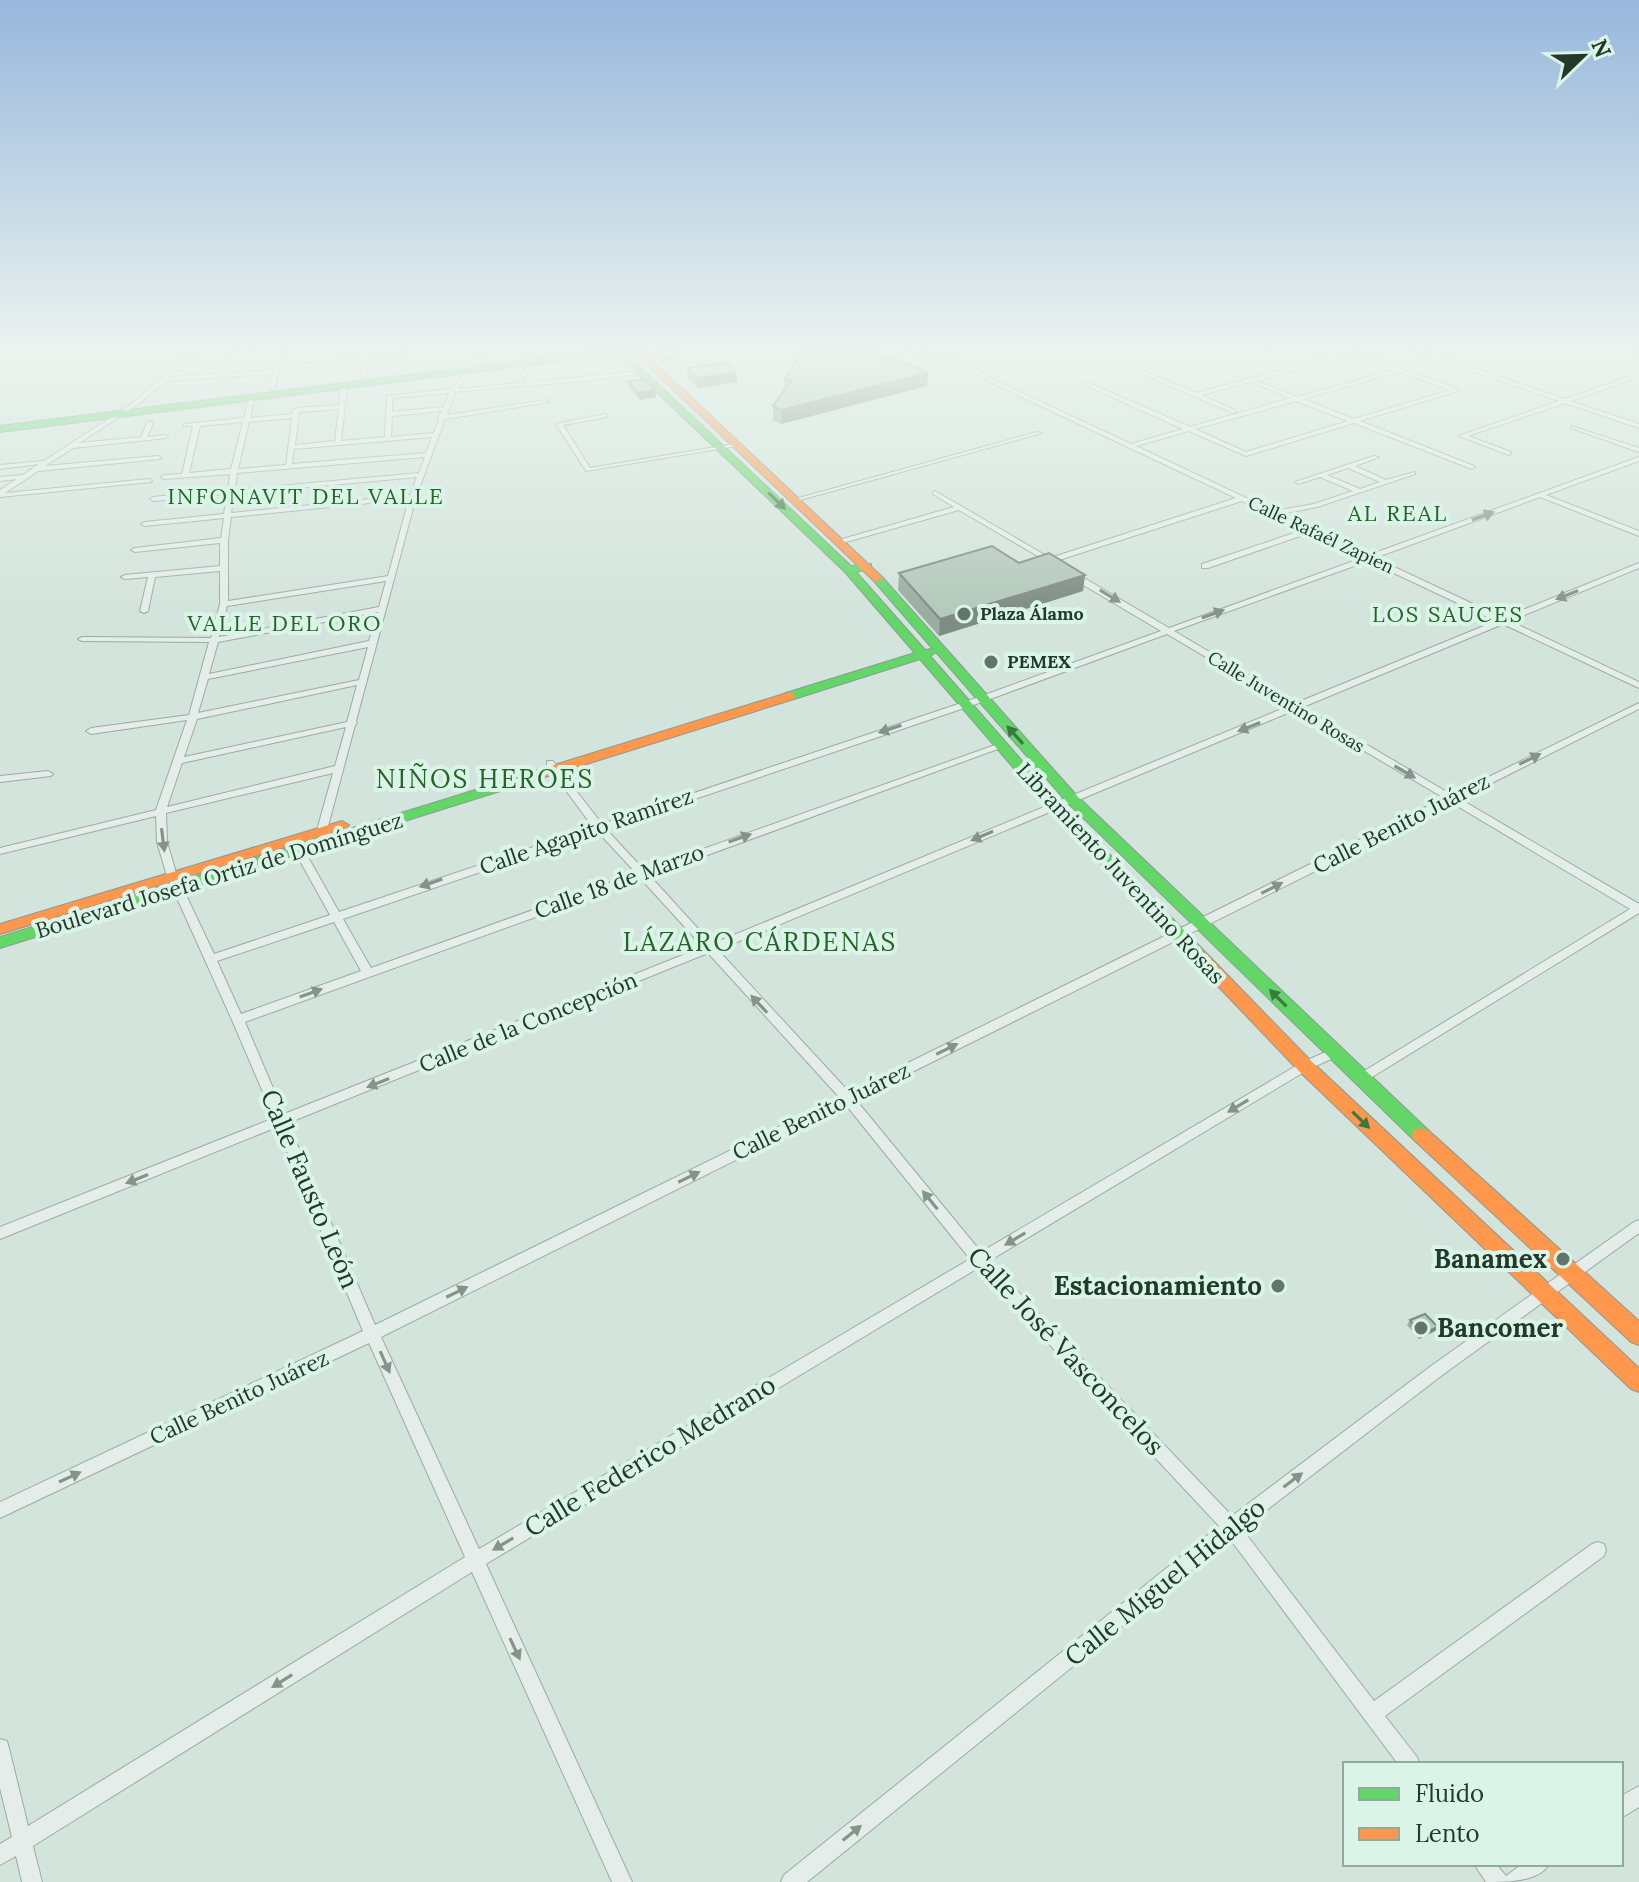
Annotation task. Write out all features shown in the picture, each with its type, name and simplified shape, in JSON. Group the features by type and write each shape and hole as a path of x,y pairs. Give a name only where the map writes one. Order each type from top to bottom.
{"main road":[{"name":"Libramiento Juventino Rosas","path":"711,438 849,570 1054,806 1305,1066 1639,1382"},
{"name":"Libramiento Juventino Rosas","path":"731,438 867,566 1072,799 1360,1079 1639,1335"},
{"path":"849,570 867,566"},
{"name":"Boulevard Josefa Ortiz de Domínguez","path":"0,929 174,882 939,646"},
{"name":"Boulevard Josefa Ortiz de Domínguez","path":"0,943 174,882"}],"street":[{"path":"0,494 81,438"},
{"path":"68,446 156,438"},
{"path":"185,475 194,438"},
{"name":"Calle Fausto León","path":"242,438 230,492 224,540 224,604 180,761 161,810 162,842 174,882 238,1020 372,1334 622,1882"},
{"path":"289,465 292,438"},
{"path":"291,447 370,438"},
{"path":"325,835 389,578 413,497 436,438"},
{"path":"568,438 588,470 740,445"},
{"path":"798,499 1021,438"},
{"name":"Calle Rafaél Zapien","path":"1117,438 1639,685"},
{"path":"1124,441 1135,438"},
{"path":"1133,445 1158,438"},
{"path":"1206,438 1246,454 1296,438"},
{"path":"1398,438 1472,467"},
{"path":"1467,438 1509,453"},
{"path":"1604,438 1639,450"},
{"path":"164,477 430,455"},
{"path":"1298,482 1376,457"},
{"path":"36,469 158,458"},
{"name":"Calle Agapito Ramírez","path":"209,960 598,826 982,699 1639,459"},
{"path":"0,467 46,462"},
{"path":"1349,466 1386,482"},
{"path":"1275,513 1315,506 1413,473"},
{"path":"153,499 421,475"},
{"path":"1321,475 1359,491"},
{"path":"0,479 26,476"},
{"path":"0,494 149,481"},
{"name":"Calle Juventino Rosas","path":"935,493 1639,909"},
{"path":"1540,495 1639,534"},
{"path":"145,524 413,497"},
{"path":"1049,561 1244,498"},
{"path":"1292,521 1315,506"},
{"path":"842,542 960,508"},
{"path":"1205,566 1310,530"},
{"path":"135,550 224,540"},
{"name":"Calle de la Concepción","path":"0,1233 709,949 1639,565"},
{"path":"125,577 224,568"},
{"path":"144,611 152,575"},
{"path":"224,604 389,578"},
{"path":"82,639 215,640 384,608"},
{"path":"205,677 374,643"},
{"path":"91,731 193,717 364,681"},
{"name":"Calle Benito Juárez","path":"0,1510 372,1334 1639,706"},
{"path":"180,761 353,723"},
{"name":"Calle 18 de Marzo","path":"238,1020 642,872 1001,746"},
{"name":"Calle José Vasconcelos","path":"553,767 598,826 847,1098 979,1260 1231,1527 1409,1762"},
{"path":"0,851 340,768"},
{"path":"0,779 48,774"},
{"path":"296,845 368,973"},
{"path":"1360,1079 1639,909"},
{"name":"Calle Federico Medrano","path":"0,1855 475,1561 1305,1066 1334,1053"},
{"name":"Calle Miguel Hidalgo","path":"791,1882 1231,1527 1436,1371 1575,1275 1639,1226"},
{"path":"1373,1713 1598,1550"},
{"path":"0,1748 32,1882"},
{"path":"1486,1866 1498,1882"},
{"path":"1513,1882 1536,1866"}],"building":[{"path":"992,546 1019,563 1049,553 1085,575 940,619 899,573"},
{"path":"1425,1314 1438,1327 1421,1334 1410,1320"}],"traffic: fast":[{"path":"710,438 849,570 1054,806 1199,956"},
{"path":"849,570 867,566"},
{"path":"878,579 1072,799 1421,1135"},
{"path":"790,696 930,652"},
{"path":"0,943 540,774"}],"traffic: slow":[{"path":"729,438 878,579"},
{"path":"540,774 790,696"},
{"path":"0,929 342,825"},
{"path":"1199,956 1305,1066 1639,1382"},
{"path":"1421,1135 1639,1335"}],"place":[{"name":"Plaza Álamo","path":"964,614"},
{"name":"PEMEX","path":"991,662"},
{"name":"Banamex","path":"1563,1259"},
{"name":"Estacionamiento","path":"1278,1286"},
{"name":"Bancomer","path":"1421,1328"}],"district":[{"name":"INFONAVIT DEL VALLE","path":"306,496"},
{"name":"AL REAL","path":"1398,513"},
{"name":"LOS SAUCES","path":"1448,614"},
{"name":"VALLE DEL ORO","path":"285,623"},
{"name":"NIÑOS HEROES","path":"485,779"},
{"name":"LÁZARO CÁRDENAS","path":"760,942"}]}
